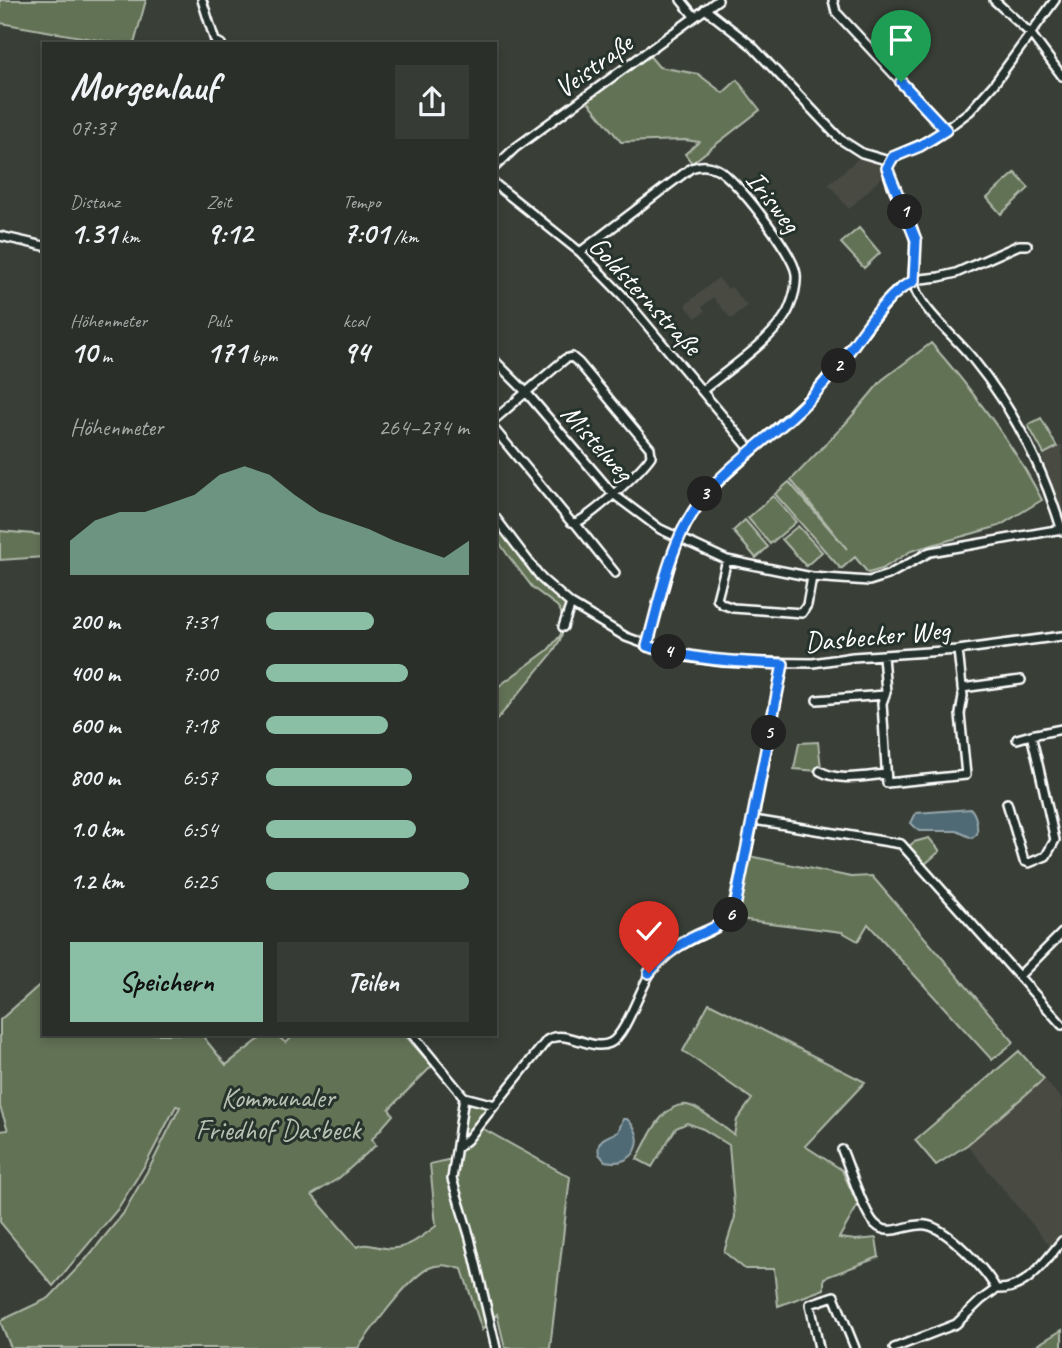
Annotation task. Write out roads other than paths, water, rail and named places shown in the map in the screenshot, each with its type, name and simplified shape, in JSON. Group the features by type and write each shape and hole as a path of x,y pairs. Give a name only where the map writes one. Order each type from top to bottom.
{"street":[{"path":"202,0 217,42"},
{"path":"681,0 694,16"},
{"name":"Veistraße","path":"497,165 515,148 718,0"},
{"path":"833,0 836,12 946,130"},
{"path":"994,0 1031,34 1062,76"},
{"path":"705,9 751,45 840,139 862,153 889,161 946,130 977,104 1055,0"},
{"path":"889,161 888,174 916,240 915,288 926,306 980,368 1016,421 1047,485 1062,530"},
{"name":"Irisweg","path":"580,252 691,168 715,168 730,178 790,256 796,274 794,293 783,322 703,390"},
{"name":"Goldsternstraße","path":"497,186 580,252 629,303 751,450"},
{"path":"0,236 42,246"},
{"path":"647,646 667,572 679,540 705,494 808,400 897,290 914,281 956,273 1019,245 1027,245"},
{"path":"497,417 568,357 574,358 650,448 649,460 584,520 575,523"},
{"name":"Mistelweg","path":"497,363 526,392 613,494 648,522 679,540 727,561 812,576 869,581 888,575 930,552 1062,530"},
{"path":"497,432 615,573"},
{"name":"Dasbecker Weg","path":"497,520 542,579 571,604 614,631 647,646 676,654 723,662 783,664 958,650 1062,636"},
{"path":"727,561 718,599 722,604 733,608 802,612 807,605 812,576"},
{"path":"563,627 571,604"},
{"path":"883,656 885,695 882,704 887,783 927,780 966,775 960,714 964,696 958,650"},
{"path":"457,1148 467,1140 547,1040 560,1036 605,1044 612,1042 621,1032 657,962 681,944 729,918 738,897 783,664"},
{"path":"962,688 1021,680"},
{"path":"817,701 885,695"},
{"path":"1017,739 1062,729"},
{"path":"1007,803 1024,861 1029,863 1046,856 1055,840 1044,795 1044,781 1031,735"},
{"path":"820,771 840,777 886,775"},
{"path":"754,820 901,844 1062,1025"},
{"path":"1019,976 1062,933"},
{"path":"414,1036 464,1097 495,1105"},
{"path":"464,1097 452,1178 470,1238 496,1348"},
{"path":"842,1150 874,1223 887,1230 923,1224 936,1227 988,1276 996,1289"},
{"path":"894,1348 956,1324 974,1305 996,1289 1007,1290 1024,1282 1062,1241"},
{"path":"819,1348 810,1304 834,1296 855,1348"}],"water":[{"path":"971,809 977,827 977,834 972,838 957,831 919,831 911,823 916,813"},
{"path":"623,1119 627,1119 634,1127 638,1143 636,1150 624,1160 605,1161 599,1154 599,1145 603,1139 618,1132"}],"park label":[{"name":"Kommunaler Friedhof Dasbeck","path":"278,1113"}]}
